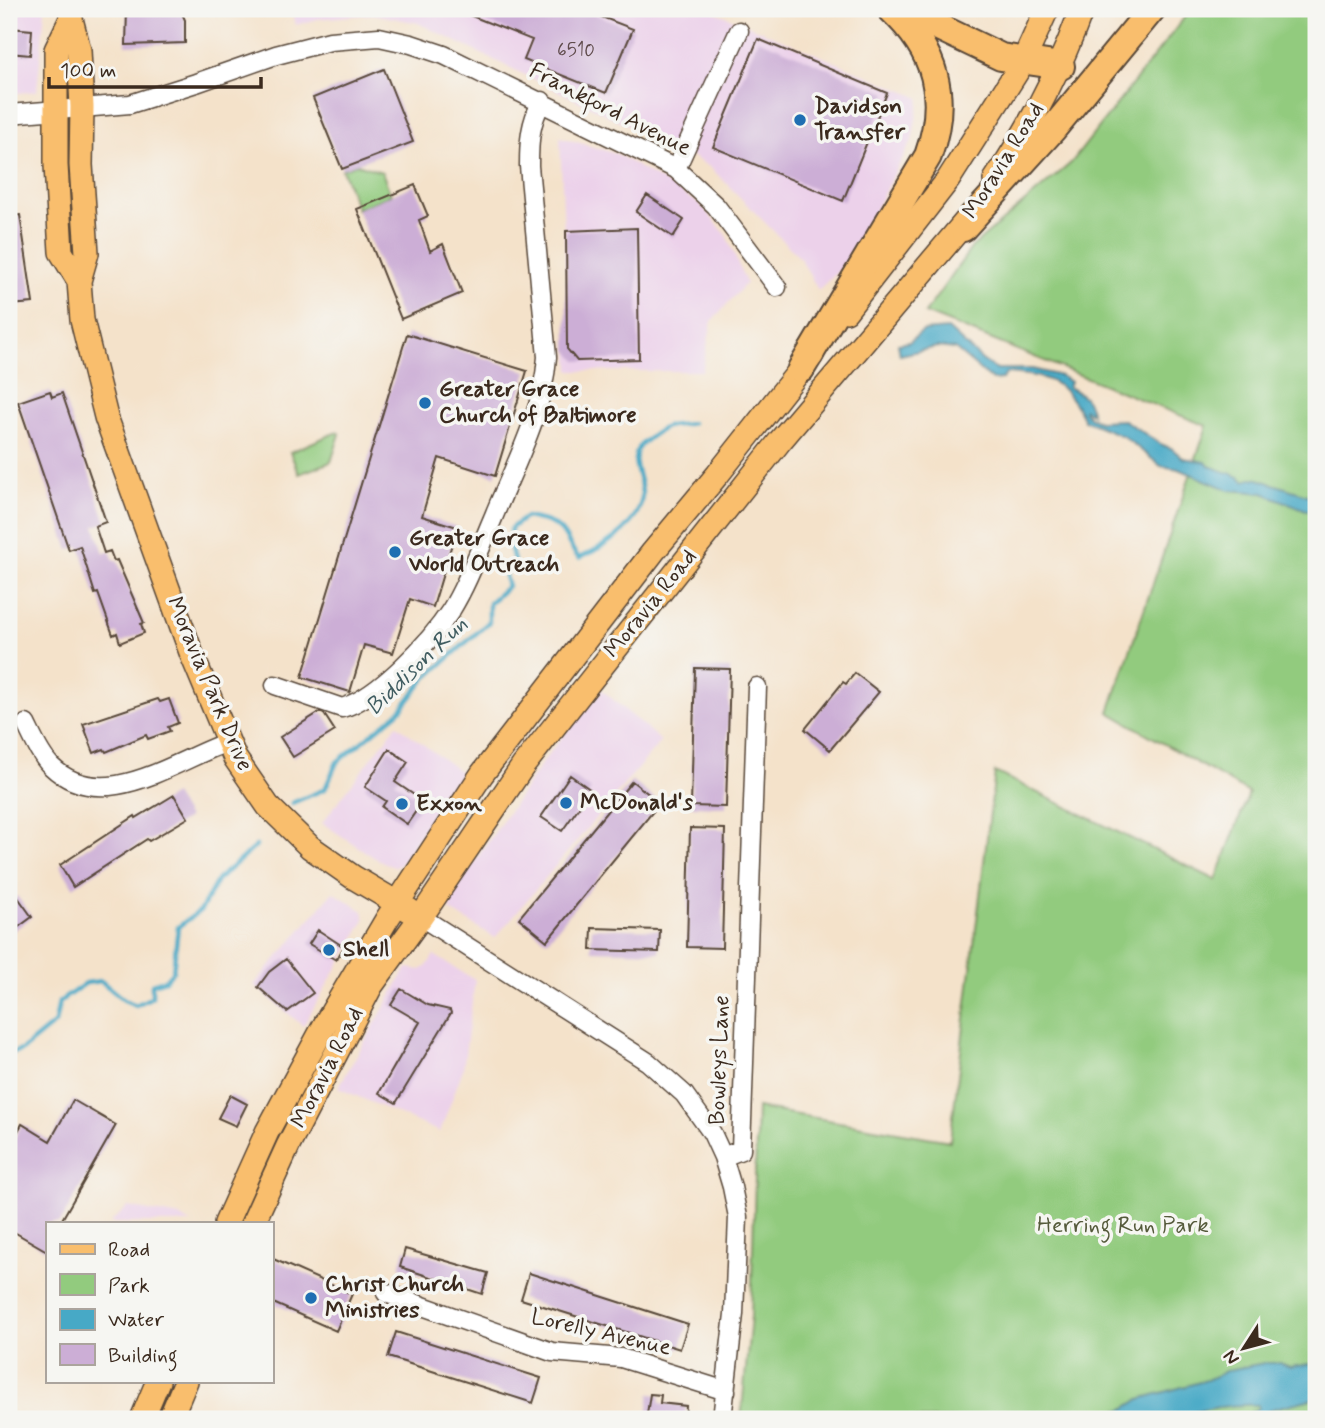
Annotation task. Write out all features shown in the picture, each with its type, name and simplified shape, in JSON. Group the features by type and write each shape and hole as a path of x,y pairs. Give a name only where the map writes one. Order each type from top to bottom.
{"highway":[{"path":"801,369 928,156 936,131 938,90 930,60 911,28 891,9"},
{"path":"901,9 1001,57 1061,66"},
{"path":"963,228 1053,129 1152,9"}],"main road":[{"name":"Moravia Road","path":"226,1222 296,1076 398,903 482,774 653,552 801,369 948,180 1023,62 1047,9"},
{"name":"Moravia Road","path":"253,1222 288,1146 371,986 523,766 780,441 963,228 1010,158 1061,66 1083,9"},
{"name":"Moravia Park Drive","path":"71,14 79,50 82,107 81,165 87,253 79,281 82,320 106,416 192,655 234,758 252,786 310,847 353,877 421,917"},
{"name":"Moravia Park Drive","path":"71,14 56,50 56,165 61,252 79,281"},
{"path":"142,1419 158,1382"},
{"path":"170,1419 186,1382"}],"street":[{"path":"676,169 739,31"},
{"name":"Frankford Avenue","path":"9,114 130,104 284,52 330,41 379,37 411,44 444,55 542,101 676,169 716,206 777,286"},
{"path":"275,685 342,708 353,705 383,685 404,665 444,620 464,587 536,416 546,380 547,358 528,139 533,117 542,101"},
{"name":"Bowleys Lane","path":"723,1419 734,1314 737,1217 723,1157 741,1150 757,687"},
{"path":"26,724 50,764 77,781 94,787 142,780 228,742"},
{"name":"Moravia Park Drive","path":"421,917 648,1062 684,1094 712,1133 723,1157"},
{"name":"Lorelly Avenue","path":"386,1293 552,1352 621,1358 726,1391"}],"shaded area":[{"path":"9,9 45,9 37,91 9,94"},
{"path":"292,9 709,9 920,98 912,141 846,264 818,290 800,258 711,168 693,157 418,23 373,14 318,19 296,25"},
{"path":"560,137 617,154 700,204 726,235 746,283 712,321 702,371 570,371"},
{"path":"600,688 661,741 495,938 450,910 451,896 545,759"},
{"path":"397,725 462,773 400,865 394,867 375,858 322,823"},
{"path":"333,892 363,911 365,920 303,1026 254,985"},
{"path":"434,955 475,980 463,1069 440,1132 338,1088 407,968 421,970"},
{"path":"128,1207 180,1217 189,1222 111,1222"}],"green space":[{"name":"Herring Run Park","path":"1191,9 1316,9 1316,1419 741,1419 751,1316 757,1108 950,1141 995,772 1216,880 1249,793 1109,712 1207,426 925,313 972,247 1071,163"},
{"path":"357,164 382,172 391,195 357,209 342,169"},
{"path":"337,432 340,434 331,462 299,474 290,452"}],"water":[{"path":"948,329 995,369 1032,369 1061,376 1070,382 1068,387 1086,400 1092,414 1085,409 1084,411 1089,417 1099,421 1124,420 1183,458 1206,462 1209,466 1240,477 1244,481 1255,478 1316,498 1316,514 1263,493 1229,490 1179,469 1161,466 1123,436 1084,420 1070,396 1062,388 1045,379 1007,373 1002,379 992,380 955,349 937,347 900,355 898,344 909,342 923,331"},
{"path":"1264,1363 1280,1363 1290,1367 1316,1363 1316,1398 1275,1408 1253,1419 1241,1419 1258,1408 1258,1405 1217,1408 1177,1419 1103,1419 1100,1416 1124,1409 1140,1399 1207,1380 1228,1370"}],"building":[{"path":"127,9 180,9 185,20 185,43 126,45"},
{"path":"454,9 581,9 633,29 606,93 524,60 532,40"},
{"path":"9,28 32,30 30,55 9,53"},
{"name":"Davidson Transfer","path":"758,39 887,93 843,201 713,147"},
{"path":"384,69 413,142 342,169 313,98"},
{"path":"415,185 428,216 419,220 430,251 443,244 462,293 401,319 357,209"},
{"path":"647,195 684,220 673,237 636,212"},
{"path":"20,215 33,303 10,305 9,216"},
{"path":"637,228 639,359 577,361 567,349 566,231"},
{"path":"407,334 527,371 495,476 439,458 422,516 457,527 433,607 410,599 393,653 364,645 350,692 302,677"},
{"path":"50,391 52,397 62,393 106,522 95,526 104,553 110,551 114,561 117,560 144,623 141,624 144,633 120,643 117,633 113,635 98,593 95,594 80,546 69,550 18,402"},
{"path":"695,668 730,669 726,807 691,806"},
{"path":"855,673 879,692 830,750 805,729 843,682 846,684"},
{"path":"158,699 160,702 169,699 178,723 168,727 170,731 148,739 146,735 106,752 104,749 94,753 83,724"},
{"path":"320,712 335,731 293,757 280,737"},
{"path":"389,749 408,762 395,782 423,801 407,824 382,807 386,801 365,787"},
{"name":"McDonald's","path":"570,775 591,790 562,831 541,817"},
{"path":"632,781 660,803 547,941 519,918"},
{"path":"174,795 188,818 149,841 147,839 73,887 60,865 135,816 136,818"},
{"path":"690,828 725,829 722,948 687,947"},
{"path":"17,896 32,917 9,934 9,902"},
{"path":"592,928 660,930 659,952 591,950"},
{"path":"318,930 344,947 336,960 309,944"},
{"path":"286,959 313,993 287,1012 258,987 269,972"},
{"path":"401,989 428,1005 450,1010 451,1013 396,1103 379,1093 420,1022 391,1005"},
{"path":"230,1095 247,1104 236,1126 218,1118"},
{"path":"73,1100 116,1125 61,1222 46,1222 46,1250 9,1229 9,1147 22,1124 50,1141"},
{"path":"405,1249 488,1273 482,1294 400,1267"},
{"name":"Christ Church Ministries","path":"273,1259 352,1294 336,1331 273,1303"},
{"path":"529,1273 688,1324 680,1349 521,1299"},
{"path":"396,1332 541,1378 533,1403 388,1357"},
{"path":"650,1394 661,1395 660,1403 686,1406 685,1419 662,1419 663,1416 647,1414"}],"waterway":[{"name":"Biddison Run","path":"292,803 325,789 337,762 399,712 425,679 489,622 489,603 508,586 504,573 515,565 510,545 511,528 526,517 552,524 562,531 579,558 599,548 627,526 639,507 642,490 635,459 639,447 666,427 692,423"},
{"name":"Biddison Run","path":"9,1054 22,1050 55,1023 59,1002 86,983 101,981 124,1000 136,1005 152,997 152,984 165,980 173,971 178,927 201,910 218,879 256,846"}],"place":[{"name":"Davidson Transfer","path":"800,120"},
{"name":"Greater Grace Church of Baltimore","path":"425,403"},
{"name":"Greater Grace World Outreach","path":"395,552"},
{"name":"McDonald's","path":"566,803"},
{"name":"Exxon","path":"402,804"},
{"name":"Shell","path":"329,950"},
{"name":"Christ Church Ministries","path":"311,1298"}]}
